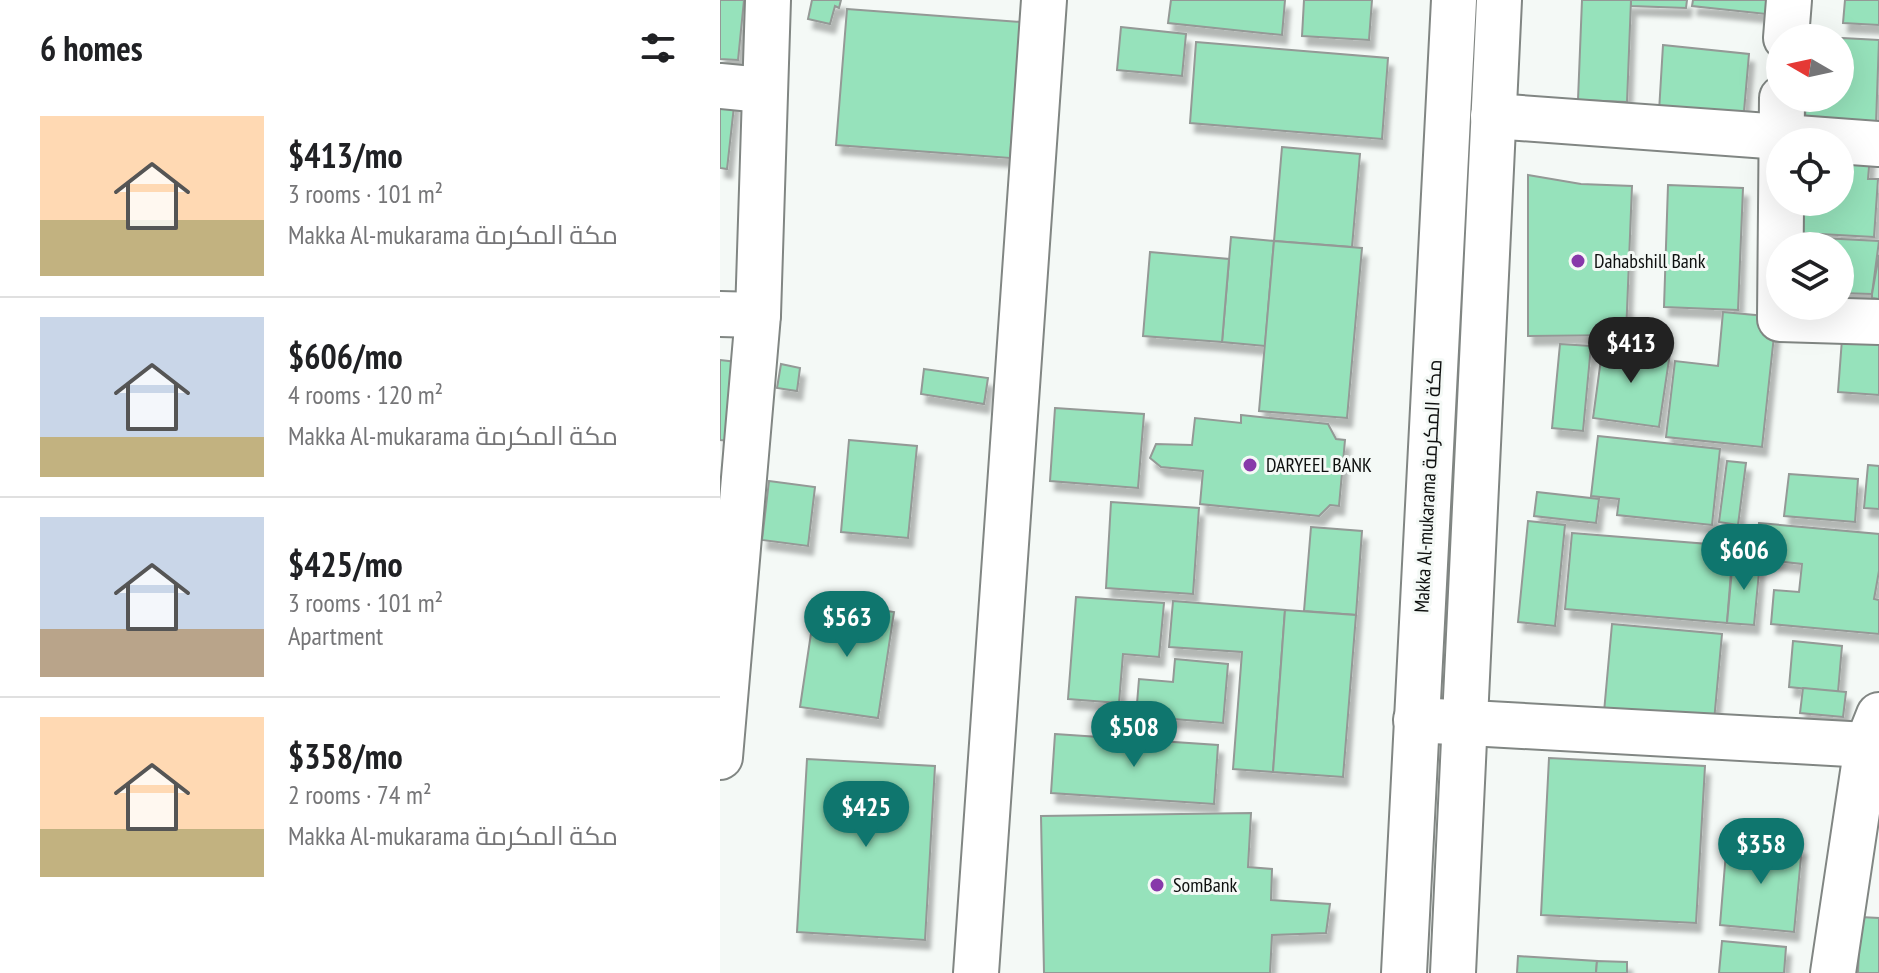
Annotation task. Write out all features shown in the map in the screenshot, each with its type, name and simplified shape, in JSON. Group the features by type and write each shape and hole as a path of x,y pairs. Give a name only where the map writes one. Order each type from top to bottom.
{"main road":[{"path":"720,757 739,314 763,90 768,0"},
{"path":"976,973 1044,0"},
{"name":"Makka Al-mukarama مكة المكرمة","path":"1404,973 1454,0"},
{"path":"1453,973 1499,0"},
{"path":"1787,24 1789,0"},
{"path":"720,86 763,90"},
{"path":"1493,116 1781,117 1879,144"},
{"path":"1781,117 1780,319 1879,322"},
{"path":"1416,720 1873,730 1861,897 1833,973"}],"building":[{"path":"720,0 744,0 738,60 720,59"},
{"path":"812,0 841,0 839,8 835,6 830,24 808,19"},
{"path":"1171,0 1285,0 1282,35 1168,23"},
{"path":"1304,0 1372,0 1369,40 1302,36"},
{"path":"1582,0 1631,0 1627,102 1578,100"},
{"path":"1631,0 1687,0 1686,8 1631,6"},
{"path":"1693,0 1768,0 1766,14 1692,6"},
{"path":"1845,0 1879,0 1879,25 1843,23"},
{"path":"847,9 1021,22 1010,158 836,145"},
{"path":"1121,27 1186,34 1182,76 1117,70"},
{"path":"1854,39 1879,40 1876,123 1805,118 1805,112 1854,112"},
{"path":"1196,42 1388,58 1382,139 1190,123"},
{"path":"1663,45 1749,54 1742,134 1658,128"},
{"path":"720,95 735,97 727,169 720,168"},
{"path":"1282,147 1360,154 1352,247 1274,241"},
{"path":"1854,154 1870,155 1868,179 1878,179 1874,237 1854,236 1854,232 1802,232 1803,216 1854,216"},
{"name":"Dahabshill Bank","path":"1528,175 1581,184 1632,186 1626,335 1528,336"},
{"path":"1668,185 1743,188 1738,310 1664,307"},
{"path":"1231,237 1274,241 1265,346 1222,342"},
{"path":"1854,240 1879,241 1872,294 1854,293"},
{"path":"1274,241 1362,248 1347,418 1259,411"},
{"path":"1150,252 1229,259 1222,342 1143,336"},
{"path":"1879,255 1879,299 1872,298 1872,294"},
{"path":"1854,300 1879,302 1879,395 1838,392 1843,320 1854,320"},
{"path":"1723,312 1766,316 1766,320 1776,320 1762,447 1666,437 1675,361 1718,366"},
{"path":"1560,344 1591,346 1583,431 1552,428"},
{"path":"1603,344 1670,353 1659,427 1593,418"},
{"path":"720,360 737,362 730,441 720,440"},
{"path":"781,364 800,368 797,391 777,388"},
{"path":"924,369 988,378 984,404 921,394"},
{"path":"1055,408 1144,414 1138,488 1050,481"},
{"name":"DARYEEL BANK","path":"1241,415 1328,424 1336,439 1345,440 1339,506 1330,505 1319,516 1200,504 1203,471 1161,467 1150,458 1156,444 1192,445 1195,418 1241,423"},
{"path":"1598,436 1720,449 1712,525 1617,515 1619,499 1591,496"},
{"path":"849,440 917,446 908,538 841,532"},
{"path":"1727,461 1746,463 1738,525 1719,522"},
{"path":"1868,465 1879,466 1879,509 1864,508"},
{"path":"1789,474 1858,479 1855,522 1784,516"},
{"path":"769,481 815,487 808,546 762,540"},
{"path":"1537,492 1599,499 1596,523 1534,516"},
{"path":"1111,502 1199,508 1193,594 1106,588"},
{"path":"1528,521 1565,525 1555,626 1518,622"},
{"path":"1759,523 1879,534 1879,571 1874,599 1879,600 1879,634 1771,624 1774,590 1799,592 1802,564 1756,559"},
{"path":"1311,527 1362,531 1356,615 1304,611"},
{"path":"1572,533 1733,546 1727,623 1565,609"},
{"path":"1733,559 1760,561 1754,625 1727,623"},
{"path":"1076,597 1164,603 1159,657 1123,654 1119,703 1068,699"},
{"path":"816,600 894,612 878,718 800,707"},
{"path":"1173,601 1285,610 1273,772 1233,769 1242,652 1169,647"},
{"path":"1285,610 1356,615 1343,777 1273,772"},
{"path":"1612,624 1722,634 1714,721 1604,712"},
{"path":"1793,641 1842,646 1838,692 1789,687"},
{"path":"1175,659 1228,664 1223,723 1136,716 1139,679 1173,682"},
{"path":"1803,688 1846,692 1843,717 1800,713"},
{"path":"1055,734 1218,745 1214,804 1051,793"},
{"path":"1549,758 1705,766 1696,923 1541,915"},
{"path":"807,759 935,766 925,940 797,932"},
{"name":"SomBank","path":"1251,813 1248,867 1272,869 1271,900 1330,904 1326,933 1272,935 1270,973 1044,973 1041,816"},
{"path":"1727,840 1802,846 1794,932 1720,925"},
{"path":"1860,917 1879,918 1879,973 1858,973"},
{"path":"1722,941 1786,947 1784,973 1719,973"},
{"path":"1518,956 1597,961 1596,973 1517,973"},
{"path":"1597,961 1627,962 1627,973 1596,973"}],"place":[{"name":"Dahabshill Bank","path":"1578,261"},
{"name":"DARYEEL BANK","path":"1250,465"},
{"name":"SomBank","path":"1157,885"}]}
